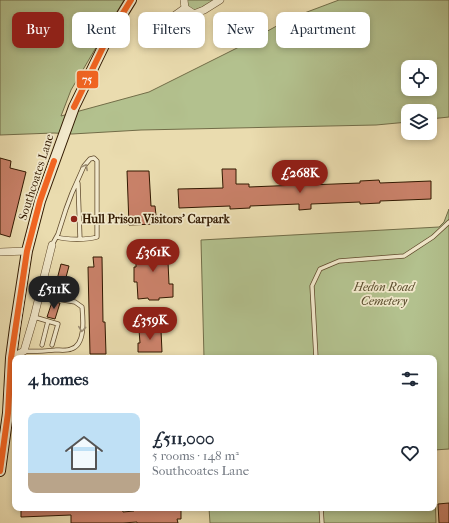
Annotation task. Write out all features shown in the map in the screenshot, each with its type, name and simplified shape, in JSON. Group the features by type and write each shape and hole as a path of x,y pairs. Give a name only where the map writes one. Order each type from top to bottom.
{"street":[{"name":"Southcoates Lane","path":"0,471 4,413 11,358 27,251 40,201 74,107 107,39 130,0"},
{"path":"184,0 185,8 194,14 204,10 220,0"},
{"path":"180,12 185,8"},
{"path":"17,355 24,351 52,245"},
{"path":"0,252 27,251"}],"lane":[{"path":"52,245 57,237 66,209 84,166 90,159 94,158 97,161 97,237 90,239 63,239 57,237"},
{"path":"78,182 80,239"},
{"path":"316,355 312,286 320,269 339,261 404,256 433,237 449,222"},
{"path":"24,351 33,352 72,349 77,345 82,333 82,307 75,302 39,296"},
{"path":"34,317 58,324 52,345"},
{"path":"42,345 48,321"},
{"path":"321,511 322,523"}],"green space":[{"path":"0,0 124,0 117,12 72,12 72,48 96,48 71,90 61,116 149,92 237,48 268,48 268,31 276,26 276,48 370,48 370,12 307,12 339,0 449,0 449,117 437,118 437,104 401,104 401,123 376,125 141,130 72,134 54,133 0,135"},
{"path":"184,0 220,0 198,12 191,12 185,8"},
{"name":"Hedon Road Cemetery","path":"449,209 449,449 437,450 437,355 204,355 201,240 439,227 444,222"},
{"path":"209,511 436,511 436,523 210,523"}],"building":[{"path":"0,158 11,161 10,168 26,172 10,237 0,234"},
{"path":"222,169 236,169 236,184 249,184 249,187 299,185 299,177 309,177 309,185 360,183 360,181 379,180 380,183 431,181 431,199 380,201 380,203 360,204 360,202 311,204 311,209 299,210 299,204 250,206 250,208 230,209 230,206 179,208 178,189 223,188"},
{"path":"127,171 149,171 151,206 155,206 157,224 129,225"},
{"path":"145,247 159,247 159,249 172,248 172,261 168,262 169,284 173,284 173,297 159,298 159,300 149,300 148,298 138,299 137,282 134,282 136,249 145,249"},
{"path":"93,257 102,257 103,322 105,322 106,354 90,354 88,267 94,267"},
{"path":"61,264 69,266 61,296 53,295"},
{"path":"52,302 60,303 55,319 47,317"},
{"path":"139,330 161,330 162,352 138,352 138,343 140,343"},
{"path":"449,503 449,523 439,523 438,504"},
{"path":"21,511 181,511 181,519 177,519 178,523 71,523 71,515 21,517"}],"transit line":[{"name":"75","path":"74,107 107,39 131,0"},
{"name":"75","path":"0,471 8,413 11,358 27,251 40,201 54,161"}],"place":[{"name":"Hull Prison Visitors' Carpark","path":"74,219"}]}
